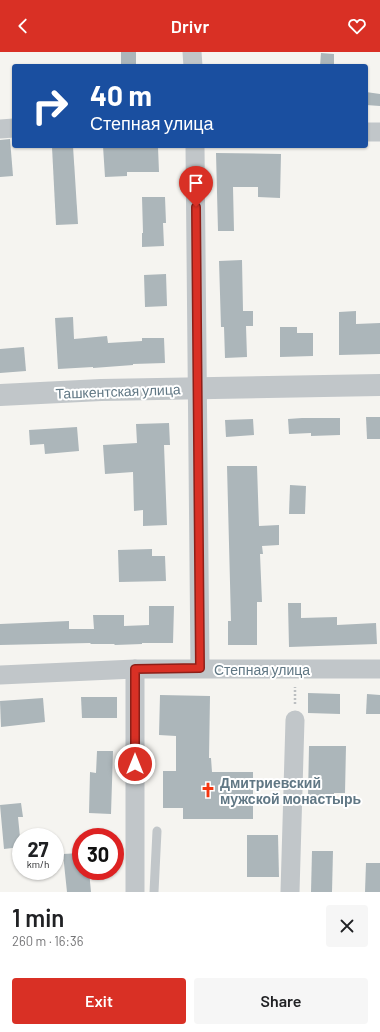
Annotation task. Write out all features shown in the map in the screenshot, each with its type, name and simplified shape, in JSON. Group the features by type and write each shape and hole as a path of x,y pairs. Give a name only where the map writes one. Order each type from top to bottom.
{"street":[{"path":"192,52 193,64"},
{"path":"0,129 12,128"},
{"path":"368,132 380,132"},
{"path":"195,148 200,668"},
{"name":"Ташкентская улица","path":"0,395 101,390 380,385"},
{"path":"135,669 135,892"},
{"name":"Степная улица","path":"0,675 135,669 380,669"},
{"path":"290,892 294,720"}],"lane":[{"path":"154,892 157,831"}],"path":[{"path":"294,720 295,669"}],"building":[{"path":"121,52 136,52 136,64 121,64"},
{"path":"321,53 334,54 334,64 320,64"},
{"path":"368,92 380,94 380,106 368,105"},
{"path":"10,139 13,176 0,177 0,140"},
{"path":"52,148 73,148 78,224 56,225"},
{"path":"103,148 158,148 159,172 127,172 127,176 105,177"},
{"path":"216,153 281,154 280,198 258,197 258,187 233,187 234,231 218,231"},
{"path":"142,197 165,197 166,223 163,223 164,246 142,247"},
{"path":"242,260 243,311 253,311 253,326 246,326 247,357 225,358 224,327 221,327 219,261"},
{"path":"166,274 167,306 145,307 144,275"},
{"path":"356,311 356,324 380,323 380,354 339,355 339,312"},
{"path":"73,317 74,339 107,336 108,343 142,341 142,338 164,338 165,363 58,369 55,318"},
{"path":"280,327 297,327 297,333 313,333 313,356 280,357"},
{"path":"24,347 26,371 0,373 0,349"},
{"path":"366,417 380,417 380,439 367,439"},
{"path":"340,418 340,435 311,436 311,433 289,434 288,419"},
{"path":"253,419 254,435 226,437 225,420"},
{"path":"169,423 170,445 164,445 167,525 143,526 143,510 134,511 133,472 105,474 103,445 137,443 136,424"},
{"path":"77,427 79,451 45,454 44,444 30,445 29,430"},
{"path":"227,466 257,466 259,526 279,525 279,545 262,546 263,554 260,554 262,602 257,602 257,645 228,645 228,621 231,621"},
{"path":"290,485 306,486 305,514 289,514"},
{"path":"152,549 152,556 165,556 166,581 119,582 118,550"},
{"path":"288,603 301,603 301,618 337,617 337,625 376,623 377,644 289,647"},
{"path":"149,606 174,606 173,643 115,645 90,643 0,645 0,624 69,621 69,629 94,629 93,615 124,615 124,626 149,625"},
{"path":"308,693 340,694 340,714 308,713"},
{"path":"367,694 380,695 380,714 366,714"},
{"name":"Дмитриевский мужской монастырь","path":"160,695 210,696 209,758 211,758 212,772 253,772 253,819 183,819 183,808 163,808 163,771 176,771 176,736 159,735"},
{"path":"81,697 117,697 117,718 82,718"},
{"path":"43,698 45,722 1,727 0,701"},
{"path":"309,746 346,746 345,793 334,793 334,798 308,797"},
{"path":"97,751 113,751 111,814 89,813 90,772 96,773"},
{"path":"21,803 23,817 18,817 19,828 12,828 12,848 4,849 0,805"},
{"path":"247,835 278,835 279,877 247,877"},
{"path":"312,851 333,851 332,892 311,892"},
{"path":"64,854 72,854 72,880 90,880 91,892 67,892"},
{"path":"366,863 380,863 380,892 365,892"}],"place":[{"name":"Дмитриевский мужской монастырь","path":"208,790"}],"route":[{"path":"135,764 135,669 200,668 196,207"}]}
